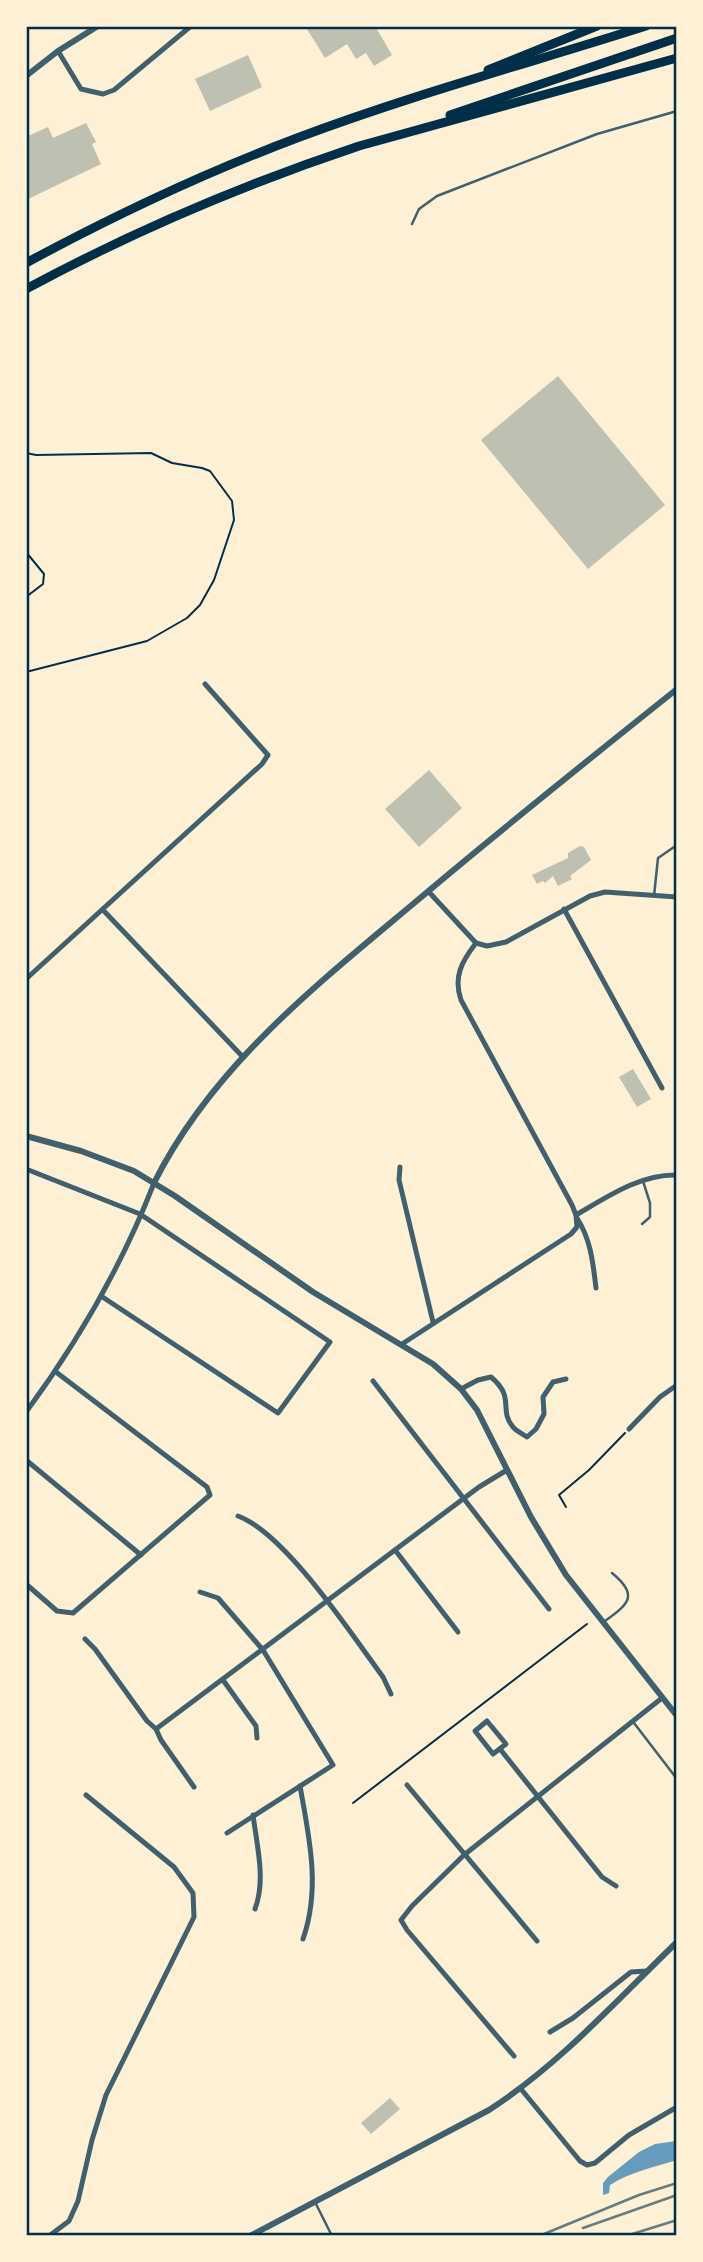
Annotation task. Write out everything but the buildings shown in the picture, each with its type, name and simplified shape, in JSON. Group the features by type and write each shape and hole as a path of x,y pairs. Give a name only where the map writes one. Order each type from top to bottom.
{"highway":[{"path":"26,263 176,189 295,139 526,57 597,26"},
{"path":"346,121 646,26"},
{"path":"26,289 146,230 307,163 677,38"},
{"path":"359,146 677,58"}],"street":[{"path":"26,76 58,51 98,26"},
{"path":"58,51 81,89 103,94 114,90 191,26"},
{"path":"26,979 262,764 268,755 205,684"},
{"path":"26,1412 57,1372 101,1296 154,1183 189,1122 242,1056 320,983 428,891 677,689"},
{"path":"428,891 476,943 487,946 506,942 564,909 605,892 677,897"},
{"path":"564,909 662,1088"},
{"path":"103,910 242,1056"},
{"path":"476,943 464,959 458,974 461,1000 587,1233 597,1288"},
{"path":"26,1136 81,1151 134,1171 313,1292 433,1364 461,1389 477,1410 556,1561 677,1716"},
{"path":"400,1167 399,1180 433,1322"},
{"path":"26,1169 139,1214 330,1342 278,1413 101,1296"},
{"path":"577,1216 614,1193 656,1175 677,1175"},
{"path":"402,1344 571,1234 578,1227 577,1216"},
{"path":"26,1584 57,1611 73,1613 210,1495 206,1487 57,1372"},
{"path":"461,1389 491,1377 506,1395 507,1416 514,1428 527,1437 536,1429 544,1414 543,1398 553,1382 566,1379"},
{"path":"373,1381 549,1609"},
{"path":"629,1429 660,1397 677,1385"},
{"path":"26,1460 141,1555"},
{"path":"156,1729 465,1497 507,1470"},
{"path":"238,1516 248,1520 294,1560 383,1677 391,1694"},
{"path":"396,1550 458,1633"},
{"path":"200,1592 218,1598 263,1650 333,1765 227,1833"},
{"path":"85,1639 147,1721 156,1729 194,1787"},
{"path":"223,1680 256,1726 257,1738"},
{"path":"514,2056 401,1920 464,1855 662,1698"},
{"path":"487,1721 506,1744 500,1749 494,1754 475,1731 487,1721"},
{"path":"500,1749 602,1877 616,1886"},
{"path":"407,1785 537,1941"},
{"path":"300,1786 314,1870 309,1921 303,1939"},
{"path":"49,2236 69,2221 78,2201 106,2095 194,1917 193,1893 174,1867 86,1795"},
{"path":"253,1815 260,1863 260,1895 255,1909"},
{"path":"250,2236 489,2110 521,2089 574,2044 676,1945"},
{"path":"550,2032 573,2018 631,1972 647,1971"},
{"path":"521,2089 580,2161 587,2165 595,2163 629,2136 677,2107"}],"lane":[{"path":"412,224 419,209 437,195 597,134 677,111"},
{"path":"654,896 658,859 677,845"},
{"path":"642,1224 650,1217 650,1203 643,1181"},
{"path":"603,1623 623,1608 629,1599 625,1584 612,1573"},
{"path":"634,1722 677,1779"},
{"path":"315,2202 332,2236"}],"path":[{"path":"26,453 151,453 172,463 202,468 210,471 232,501 234,520 214,580 200,606 187,618 148,641 26,672"},
{"path":"26,552 44,574 43,584 26,597"},
{"path":"566,1507 559,1495 589,1470 629,1429"},
{"path":"353,1803 587,1624"}],"water":[{"path":"677,2141 677,2160 626,2177 610,2185 609,2193 603,2195 603,2183 608,2177 639,2152 655,2144"}],"railway":[{"path":"539,2236 639,2195 677,2183"},
{"path":"583,2228 677,2195"},
{"path":"626,2236 677,2220"},
{"path":"669,2236 677,2233"}]}
